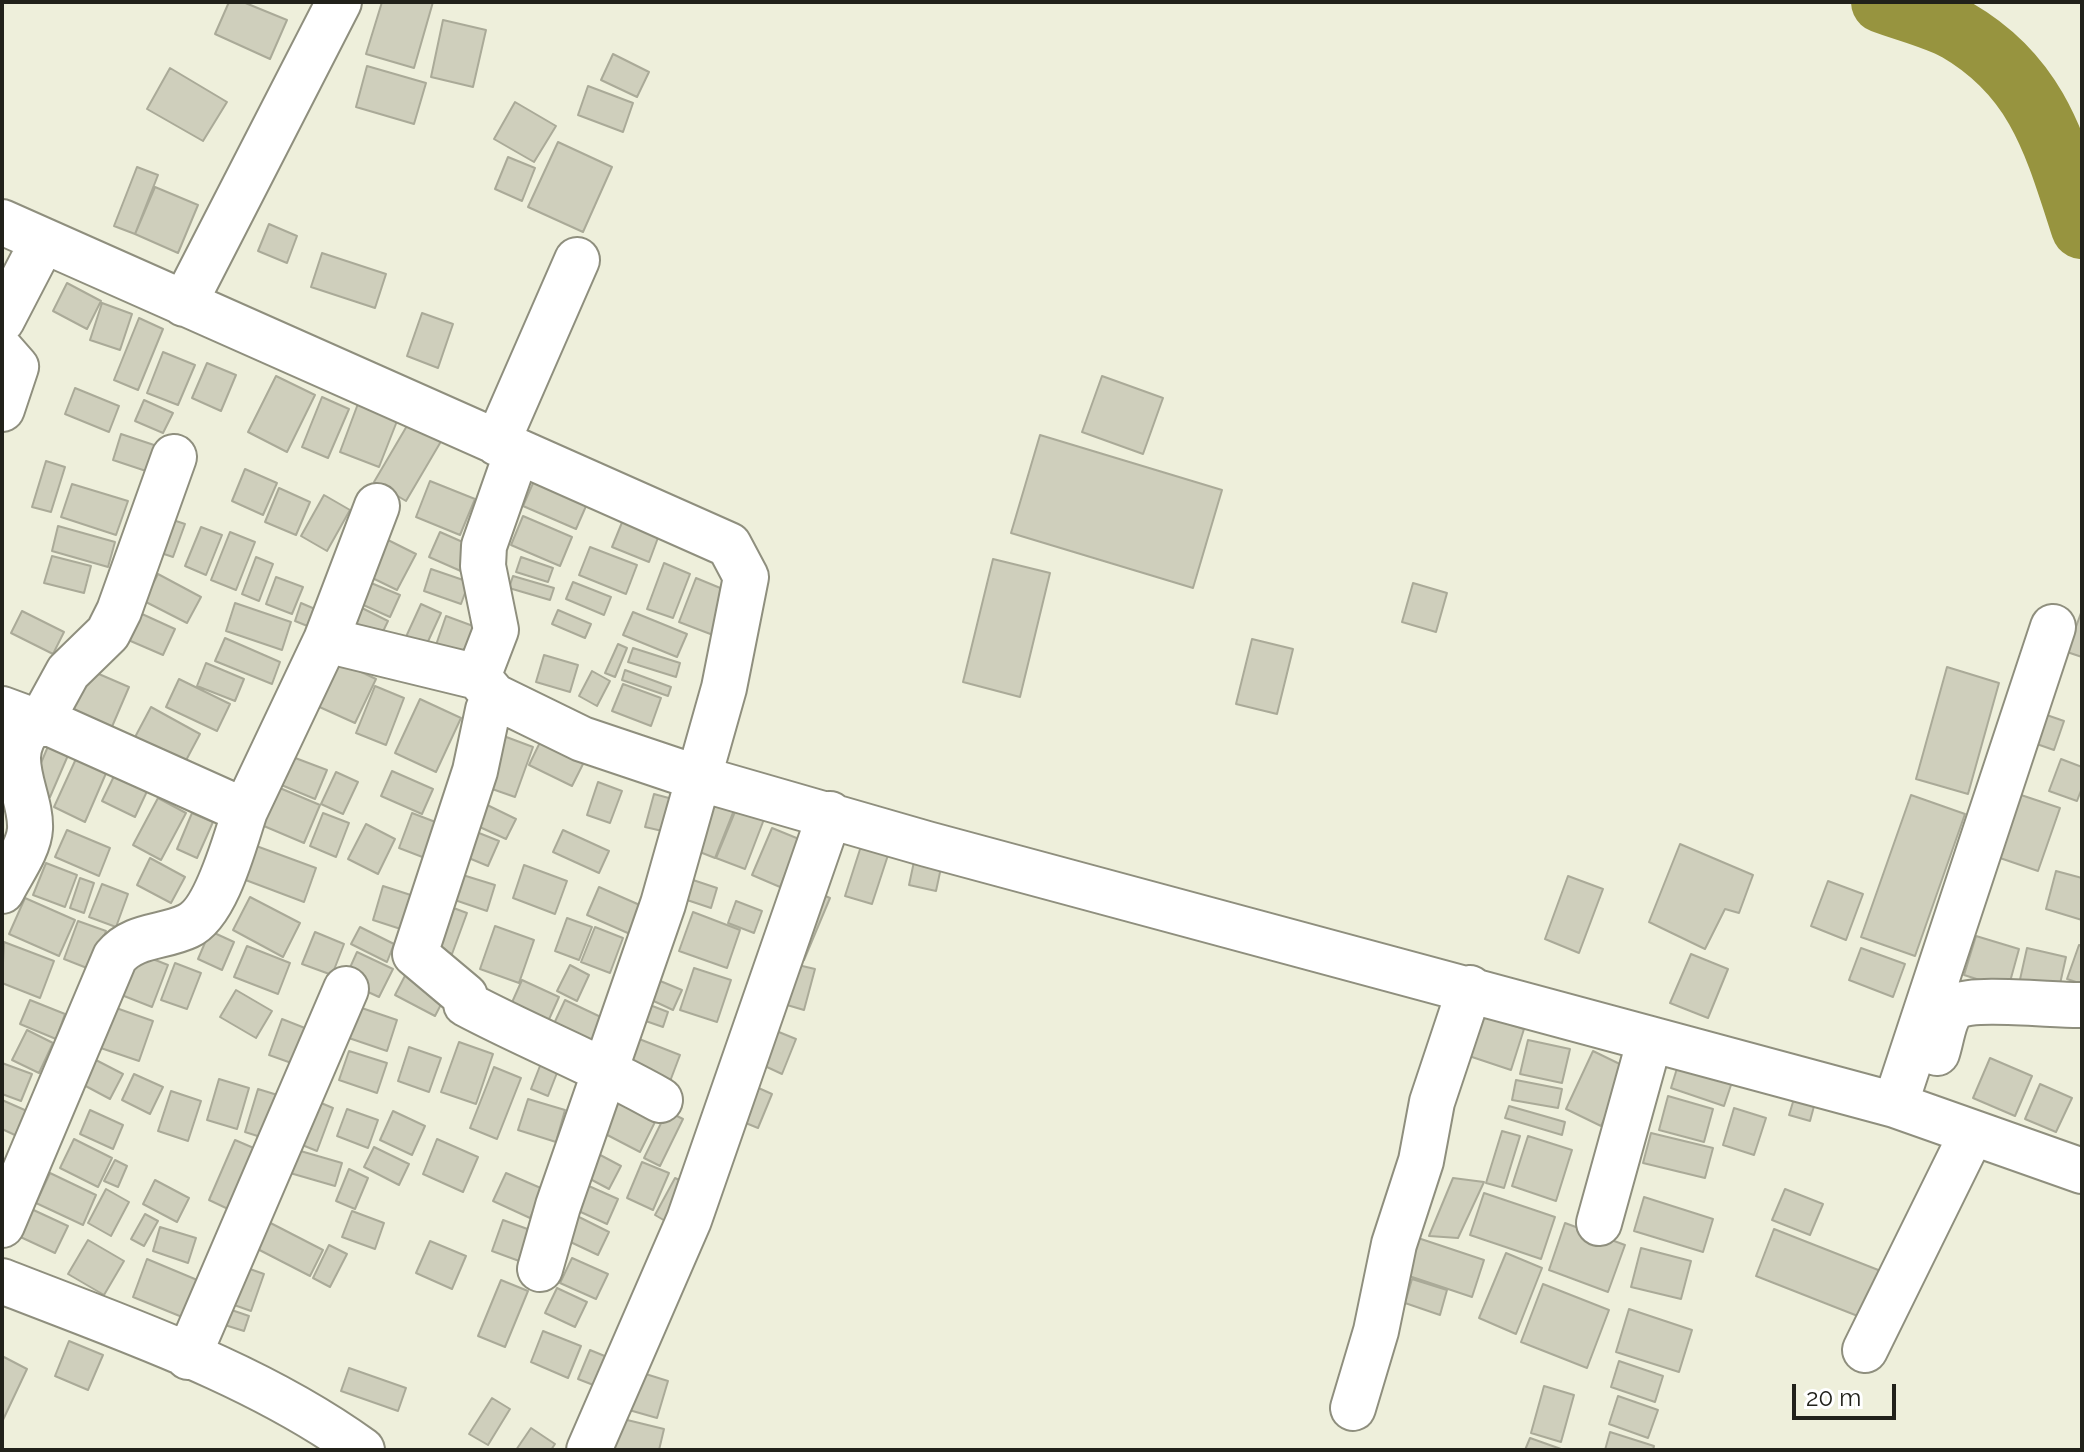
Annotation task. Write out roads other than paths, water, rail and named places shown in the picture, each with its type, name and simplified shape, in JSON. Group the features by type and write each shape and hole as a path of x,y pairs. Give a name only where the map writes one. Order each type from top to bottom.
{"street":[{"path":"184,304 339,2"},
{"path":"2,222 729,545 744,567 745,586 724,688 663,904 540,1269"},
{"path":"2,320 43,241"},
{"path":"577,260 507,447 484,546 483,566 496,630 486,686 488,710 475,771 415,954 465,996 466,1004 525,1036 606,1069 660,1100"},
{"path":"2,351 16,367 2,409"},
{"path":"21,716 108,633 119,611 174,457"},
{"path":"2,1225 115,957 133,942 186,927 206,912 245,811 326,640 377,506"},
{"path":"1906,1109 2053,627"},
{"path":"326,640 486,686 582,739 698,778 927,844 1470,988 1906,1109 2082,1171"},
{"path":"21,716 51,724 245,811"},
{"path":"2,891 31,827 16,775 19,749 26,730 21,716"},
{"path":"589,1450 689,1220 830,814"},
{"path":"1353,1408 1376,1331 1394,1244 1421,1161 1432,1102 1470,988"},
{"path":"188,1357 346,989"},
{"path":"1906,1109 1948,1015 1957,1005 1979,1000 2082,1005"},
{"path":"1599,1223 1650,1039"},
{"path":"1865,1350 1972,1133"},
{"path":"2,1281 188,1357 337,1431 362,1450"}],"waterway":[{"path":"1882,2 1957,30 2007,69 2025,91 2052,141 2082,228"}]}
